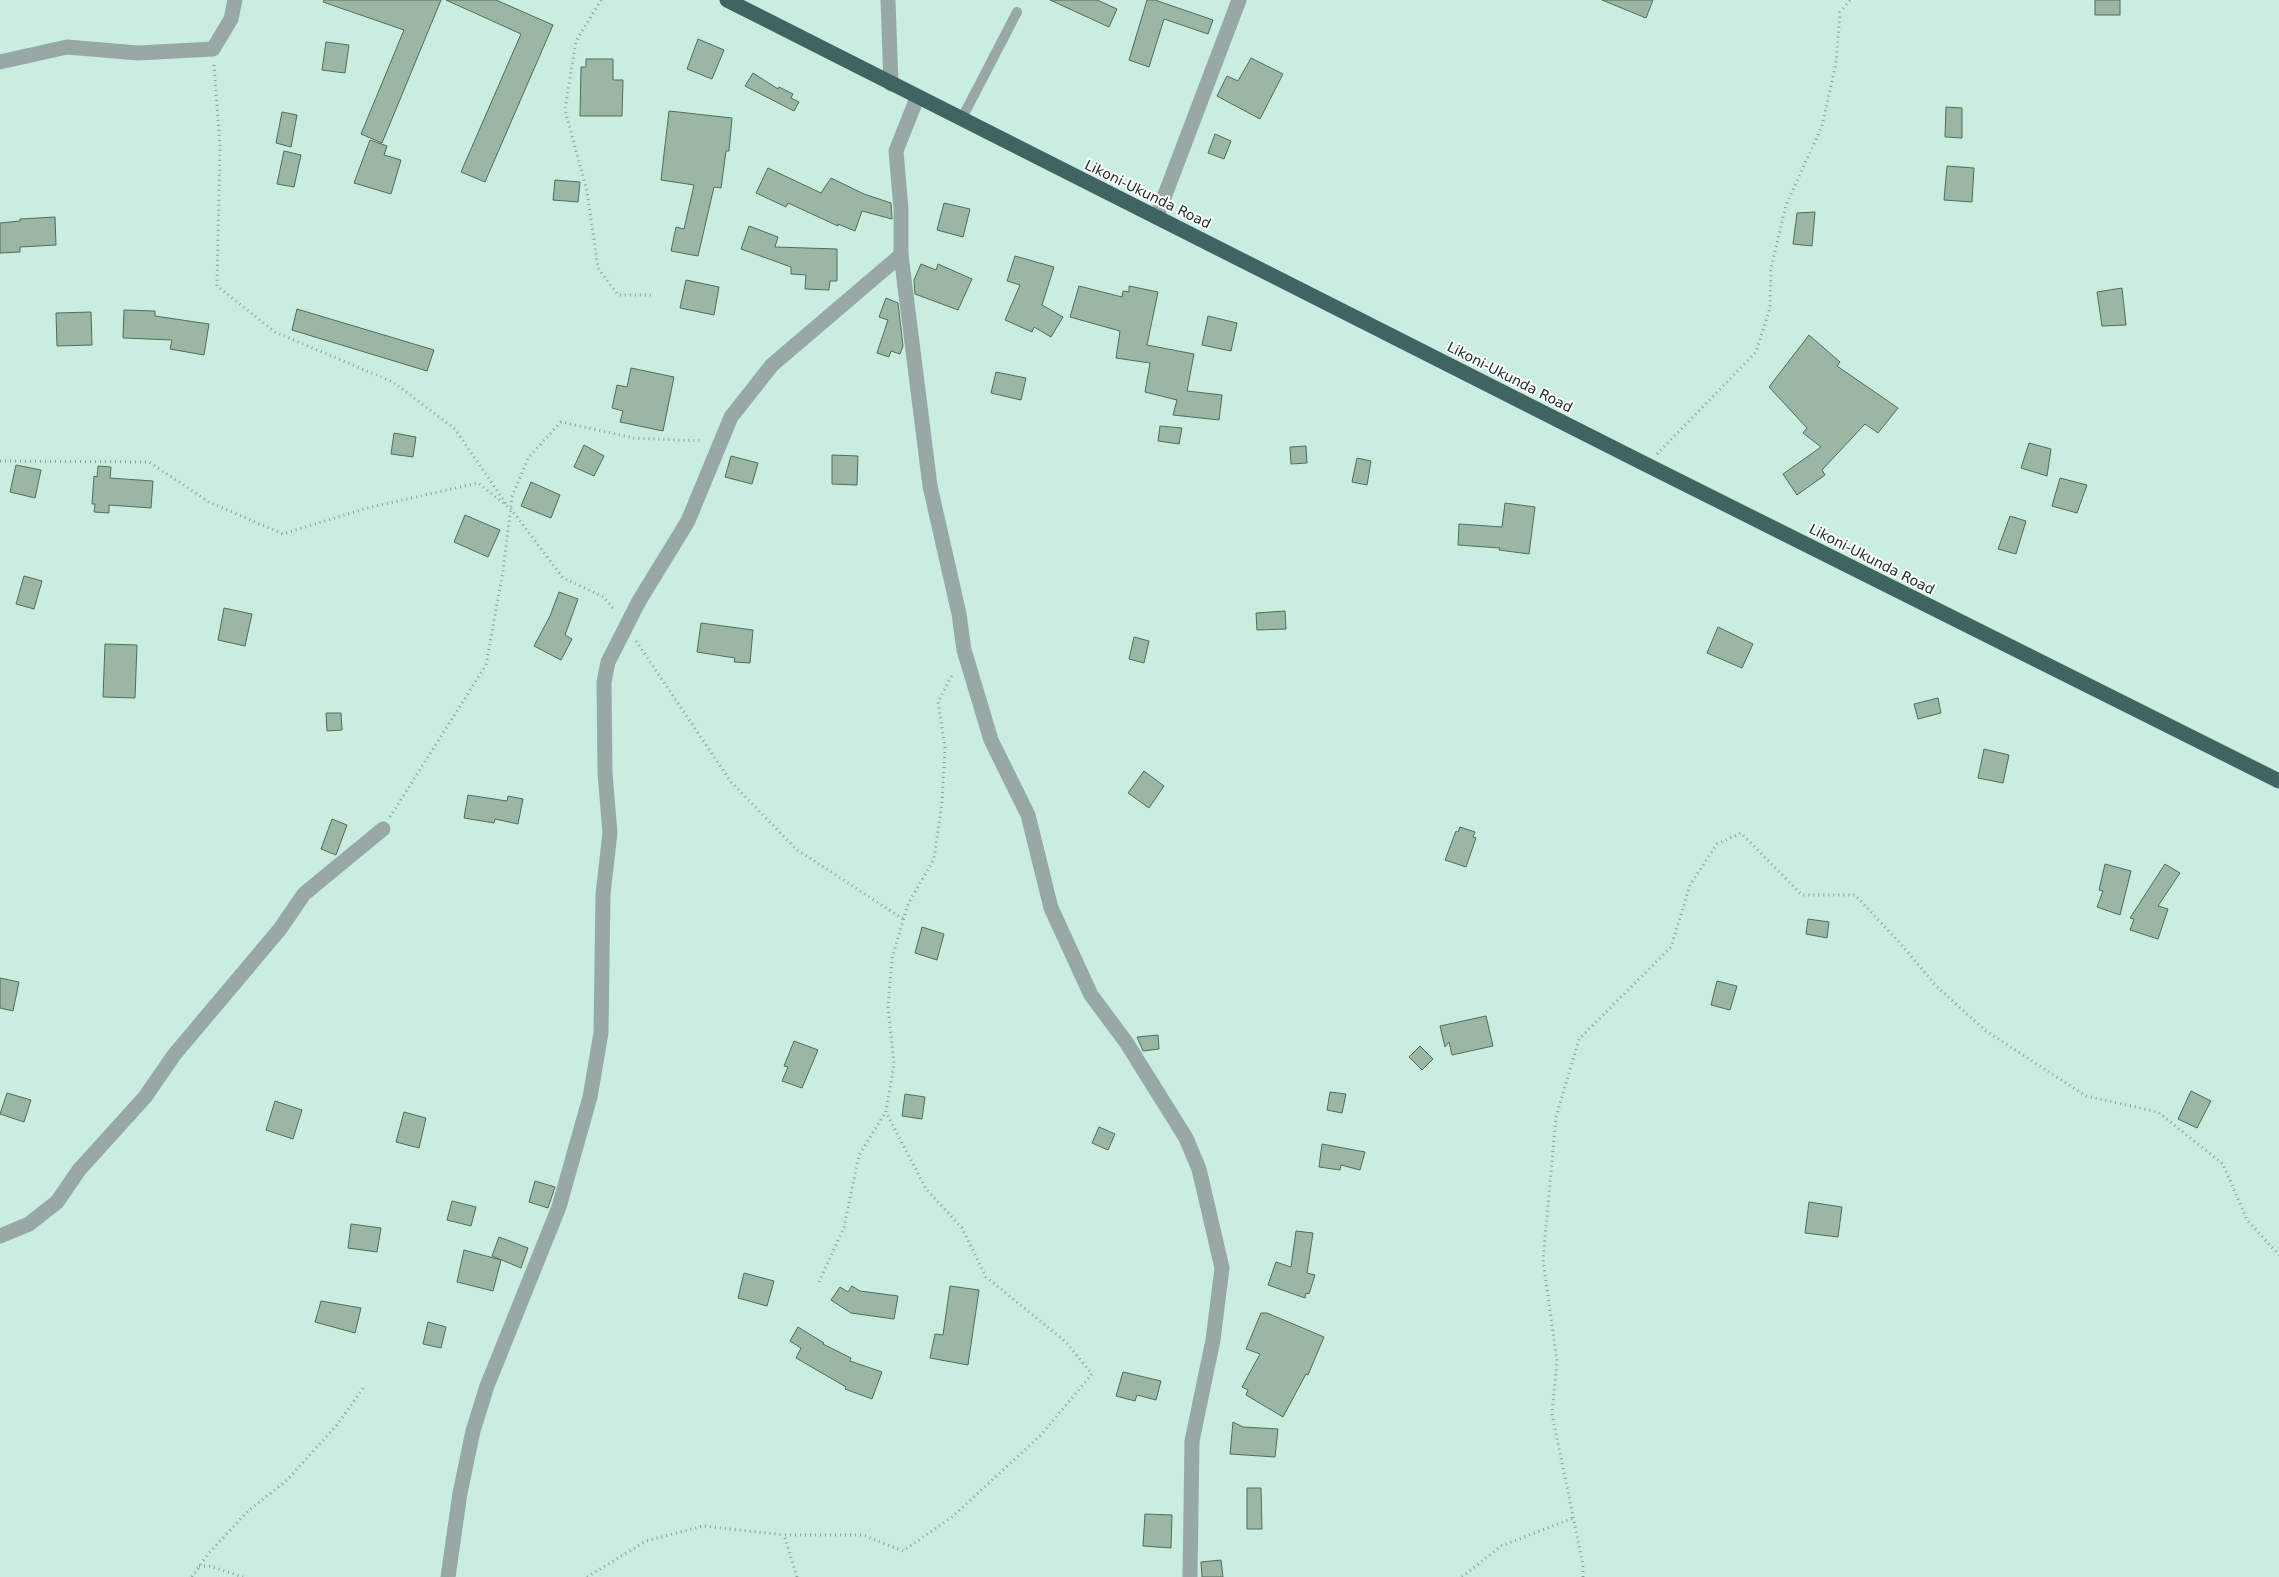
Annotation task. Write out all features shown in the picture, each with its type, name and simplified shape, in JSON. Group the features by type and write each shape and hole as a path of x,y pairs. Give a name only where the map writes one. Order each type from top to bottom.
{"highway":[{"name":"Likoni-Ukunda Road","path":"727,0 961,120 1157,216 1647,465 2279,781"}],"street":[{"path":"0,62 67,46 138,53 212,49 231,19 235,0"},
{"path":"888,0 891,84"},
{"path":"1157,216 1239,0"},
{"path":"918,98 896,151 901,208 901,255 930,486 959,614 964,650 991,740 1028,815 1055,917 1091,995 1126,1042 1186,1138 1199,1168 1222,1268 1213,1340 1192,1441 1190,1577"},
{"path":"448,1577 460,1493 473,1431 487,1386 559,1207 590,1097 601,1033 603,894 610,833 606,773 604,682 608,662 626,626 688,521 731,417 772,365 901,255"},
{"path":"0,1236 28,1224 57,1202 79,1170 145,1098 174,1055 280,929 304,894 383,829"}],"lane":[{"path":"961,120 1017,12"}],"path":[{"path":"601,0 576,41 565,110 587,192 598,268 618,295 652,295"},
{"path":"1647,465 1756,352 1770,308 1771,268 1786,205 1822,126 1836,63 1840,12 1850,0"},
{"path":"212,49 220,145 217,286 275,332 393,382 455,429 510,509 563,578 604,597 626,626 731,782 796,849 904,919"},
{"path":"383,829 486,665 503,571 512,497 528,458 561,422 634,438 721,442"},
{"path":"0,461 149,462 209,502 283,534 367,508 478,483 510,509"},
{"path":"820,1282 844,1227 859,1154 886,1112 894,1064 888,1007 892,958 908,904 934,859 942,802 945,748 938,702 964,650"},
{"path":"1583,1577 1583,1565 1552,1414 1557,1361 1543,1260 1556,1117 1579,1039 1671,947 1690,885 1717,844 1741,834 1802,895 1855,895 1900,943 1937,987 1986,1031 2086,1096 2158,1112 2223,1164 2247,1220 2279,1255"},
{"path":"587,1577 646,1540 703,1526 784,1535 862,1535 903,1551 952,1517 1042,1435 1092,1374 1065,1341 986,1276 962,1228 926,1188 886,1112"},
{"path":"192,1577 208,1554 248,1511 286,1481 337,1425 364,1387"},
{"path":"1462,1577 1501,1546 1573,1518"},
{"path":"784,1535 796,1577"},
{"path":"200,1566 210,1566 244,1577"}],"building":[{"path":"324,0 441,0 382,143 361,134 404,30 323,2"},
{"path":"446,0 496,0 553,25 485,182 461,172 521,34"},
{"path":"1050,0 1097,0 1117,9 1109,27"},
{"path":"1147,0 1155,0 1213,20 1208,34 1164,19 1149,67 1129,60"},
{"path":"1602,0 1653,0 1646,18"},
{"path":"2095,0 2120,0 2120,15 2095,15"},
{"path":"698,39 724,50 712,79 687,69"},
{"path":"326,42 349,45 345,73 322,70"},
{"path":"1251,58 1283,74 1260,119 1217,96 1227,76 1238,81"},
{"path":"586,59 613,59 613,80 623,80 622,116 580,116 581,67 586,67"},
{"path":"753,73 778,89 779,87 793,94 791,98 799,102 794,111 745,86"},
{"path":"1946,107 1962,108 1962,138 1945,137"},
{"path":"669,111 732,118 729,151 726,151 721,188 714,187 698,256 671,251 676,227 684,229 694,185 661,180"},
{"path":"282,112 297,115 291,147 276,143"},
{"path":"1215,134 1231,141 1224,159 1208,153"},
{"path":"370,140 387,146 384,155 401,160 391,194 354,183"},
{"path":"284,151 301,155 294,187 277,184"},
{"path":"1947,166 1974,168 1972,202 1944,200"},
{"path":"768,168 821,193 831,178 864,194 891,203 892,219 862,211 855,231 838,224 838,226 788,203 786,207 756,193"},
{"path":"555,180 580,182 578,202 553,200"},
{"path":"944,203 970,209 963,237 937,230"},
{"path":"1815,212 1812,246 1793,244 1797,213"},
{"path":"55,217 56,245 20,247 20,252 0,253 0,223 20,221 20,219"},
{"path":"749,226 778,237 775,247 837,249 837,281 830,281 829,290 805,289 806,275 791,274 791,267 741,249"},
{"path":"1015,256 1054,267 1042,305 1063,317 1051,337 1034,327 1032,332 1005,320 1020,285 1007,281"},
{"path":"921,264 936,270 938,264 972,279 958,310 915,294 914,280"},
{"path":"686,280 719,287 714,315 680,308"},
{"path":"1079,286 1122,297 1123,291 1129,292 1129,286 1158,292 1147,345 1194,354 1187,391 1222,395 1219,420 1173,415 1177,400 1145,392 1150,363 1116,358 1120,331 1070,317"},
{"path":"2122,288 2126,325 2102,326 2097,292"},
{"path":"886,298 898,303 903,346 900,354 891,351 889,357 877,353 888,320 879,317"},
{"path":"297,309 434,350 427,371 292,330"},
{"path":"124,310 155,311 155,316 209,324 204,355 170,349 172,340 123,338"},
{"path":"91,312 92,345 57,346 56,313"},
{"path":"1208,316 1237,323 1231,351 1202,345"},
{"path":"1809,335 1840,362 1837,366 1898,408 1878,433 1865,424 1822,470 1825,475 1797,495 1783,474 1821,447 1803,433 1807,428 1769,387"},
{"path":"631,368 674,377 663,431 620,422 623,411 612,408 617,385 627,387"},
{"path":"996,372 1026,378 1021,400 991,393"},
{"path":"1160,426 1182,428 1179,444 1158,441"},
{"path":"394,433 416,437 413,457 391,454"},
{"path":"2029,443 2051,449 2047,476 2021,468"},
{"path":"584,445 604,456 594,476 574,467"},
{"path":"1306,446 1307,463 1291,464 1290,447"},
{"path":"832,455 858,456 857,485 832,484"},
{"path":"731,456 758,463 752,484 725,477"},
{"path":"1357,458 1371,461 1367,485 1352,482"},
{"path":"16,465 41,470 35,498 10,492"},
{"path":"98,466 111,467 110,478 153,481 151,508 109,505 109,513 94,512 95,504 92,504 94,476 97,477"},
{"path":"2060,478 2087,485 2077,513 2052,506"},
{"path":"531,482 560,495 551,518 521,506"},
{"path":"1505,503 1535,507 1529,554 1499,550 1500,548 1458,545 1459,524 1502,527"},
{"path":"465,515 500,530 488,557 454,542"},
{"path":"2010,516 2026,521 2016,554 1998,549"},
{"path":"24,576 42,581 34,609 16,604"},
{"path":"559,592 578,599 565,635 572,639 561,660 534,646 550,616"},
{"path":"224,608 252,614 245,646 218,640"},
{"path":"1285,611 1286,629 1257,630 1256,613"},
{"path":"701,623 753,630 750,663 734,662 735,658 697,652"},
{"path":"1718,627 1753,644 1742,668 1707,653"},
{"path":"1134,637 1149,641 1144,663 1129,659"},
{"path":"105,644 137,645 135,698 103,697"},
{"path":"1938,698 1941,713 1918,719 1914,704"},
{"path":"326,713 341,713 342,730 327,731"},
{"path":"1984,749 2009,755 2003,783 1978,778"},
{"path":"1144,771 1164,786 1149,808 1128,793"},
{"path":"468,795 507,801 508,796 523,799 518,824 495,819 494,823 464,818"},
{"path":"332,819 347,825 336,855 321,849"},
{"path":"1460,827 1475,832 1473,837 1476,838 1466,867 1445,860 1456,831 1458,832"},
{"path":"2105,864 2131,871 2120,915 2097,907 2103,891 2099,890"},
{"path":"2165,864 2180,873 2158,906 2168,909 2158,939 2130,930 2134,919 2130,918"},
{"path":"1808,919 1829,922 1827,938 1806,934"},
{"path":"922,927 944,934 937,960 915,953"},
{"path":"0,978 19,982 13,1011 0,1008"},
{"path":"1717,981 1737,986 1730,1010 1711,1005"},
{"path":"1486,1016 1493,1046 1452,1055 1449,1042 1445,1047 1440,1026"},
{"path":"1158,1035 1159,1049 1143,1051 1137,1037"},
{"path":"794,1041 818,1050 802,1088 782,1081 788,1067 784,1066"},
{"path":"1420,1046 1433,1059 1422,1070 1409,1057"},
{"path":"2191,1091 2211,1101 2197,1128 2178,1119"},
{"path":"1330,1092 1346,1094 1342,1113 1327,1110"},
{"path":"7,1093 31,1100 24,1122 0,1114"},
{"path":"905,1094 925,1097 922,1119 902,1116"},
{"path":"275,1101 302,1110 293,1139 266,1130"},
{"path":"404,1112 426,1118 419,1148 396,1142"},
{"path":"1099,1127 1115,1134 1108,1150 1092,1143"},
{"path":"1322,1144 1365,1152 1360,1170 1341,1165 1340,1170 1319,1167"},
{"path":"535,1181 555,1187 548,1208 529,1202"},
{"path":"452,1201 476,1207 471,1226 447,1220"},
{"path":"1809,1202 1842,1207 1838,1237 1805,1233"},
{"path":"351,1224 381,1228 377,1252 348,1248"},
{"path":"1296,1231 1313,1233 1307,1273 1315,1275 1309,1294 1306,1293 1305,1298 1268,1285 1276,1262 1291,1267"},
{"path":"499,1237 528,1248 521,1268 492,1256"},
{"path":"464,1250 501,1260 493,1291 457,1282"},
{"path":"744,1273 774,1281 767,1306 738,1298"},
{"path":"852,1286 860,1291 898,1296 894,1319 851,1313 831,1300 840,1287 848,1292"},
{"path":"950,1286 979,1290 968,1365 930,1358 935,1334 943,1335"},
{"path":"321,1301 361,1308 355,1333 315,1322"},
{"path":"1261,1313 1267,1313 1324,1337 1308,1375 1306,1374 1283,1417 1246,1395 1248,1390 1242,1387 1260,1354 1246,1349"},
{"path":"428,1322 446,1327 441,1348 423,1344"},
{"path":"798,1327 823,1344 851,1358 850,1361 882,1372 872,1399 845,1389 846,1387 796,1358 801,1348 790,1341"},
{"path":"1123,1372 1161,1381 1156,1400 1137,1395 1135,1401 1116,1396"},
{"path":"1233,1422 1243,1427 1278,1429 1275,1457 1230,1454"},
{"path":"1247,1488 1261,1488 1262,1529 1247,1529"},
{"path":"1145,1514 1172,1515 1171,1548 1143,1546"},
{"path":"1221,1560 1223,1577 1202,1577 1201,1562"}]}
